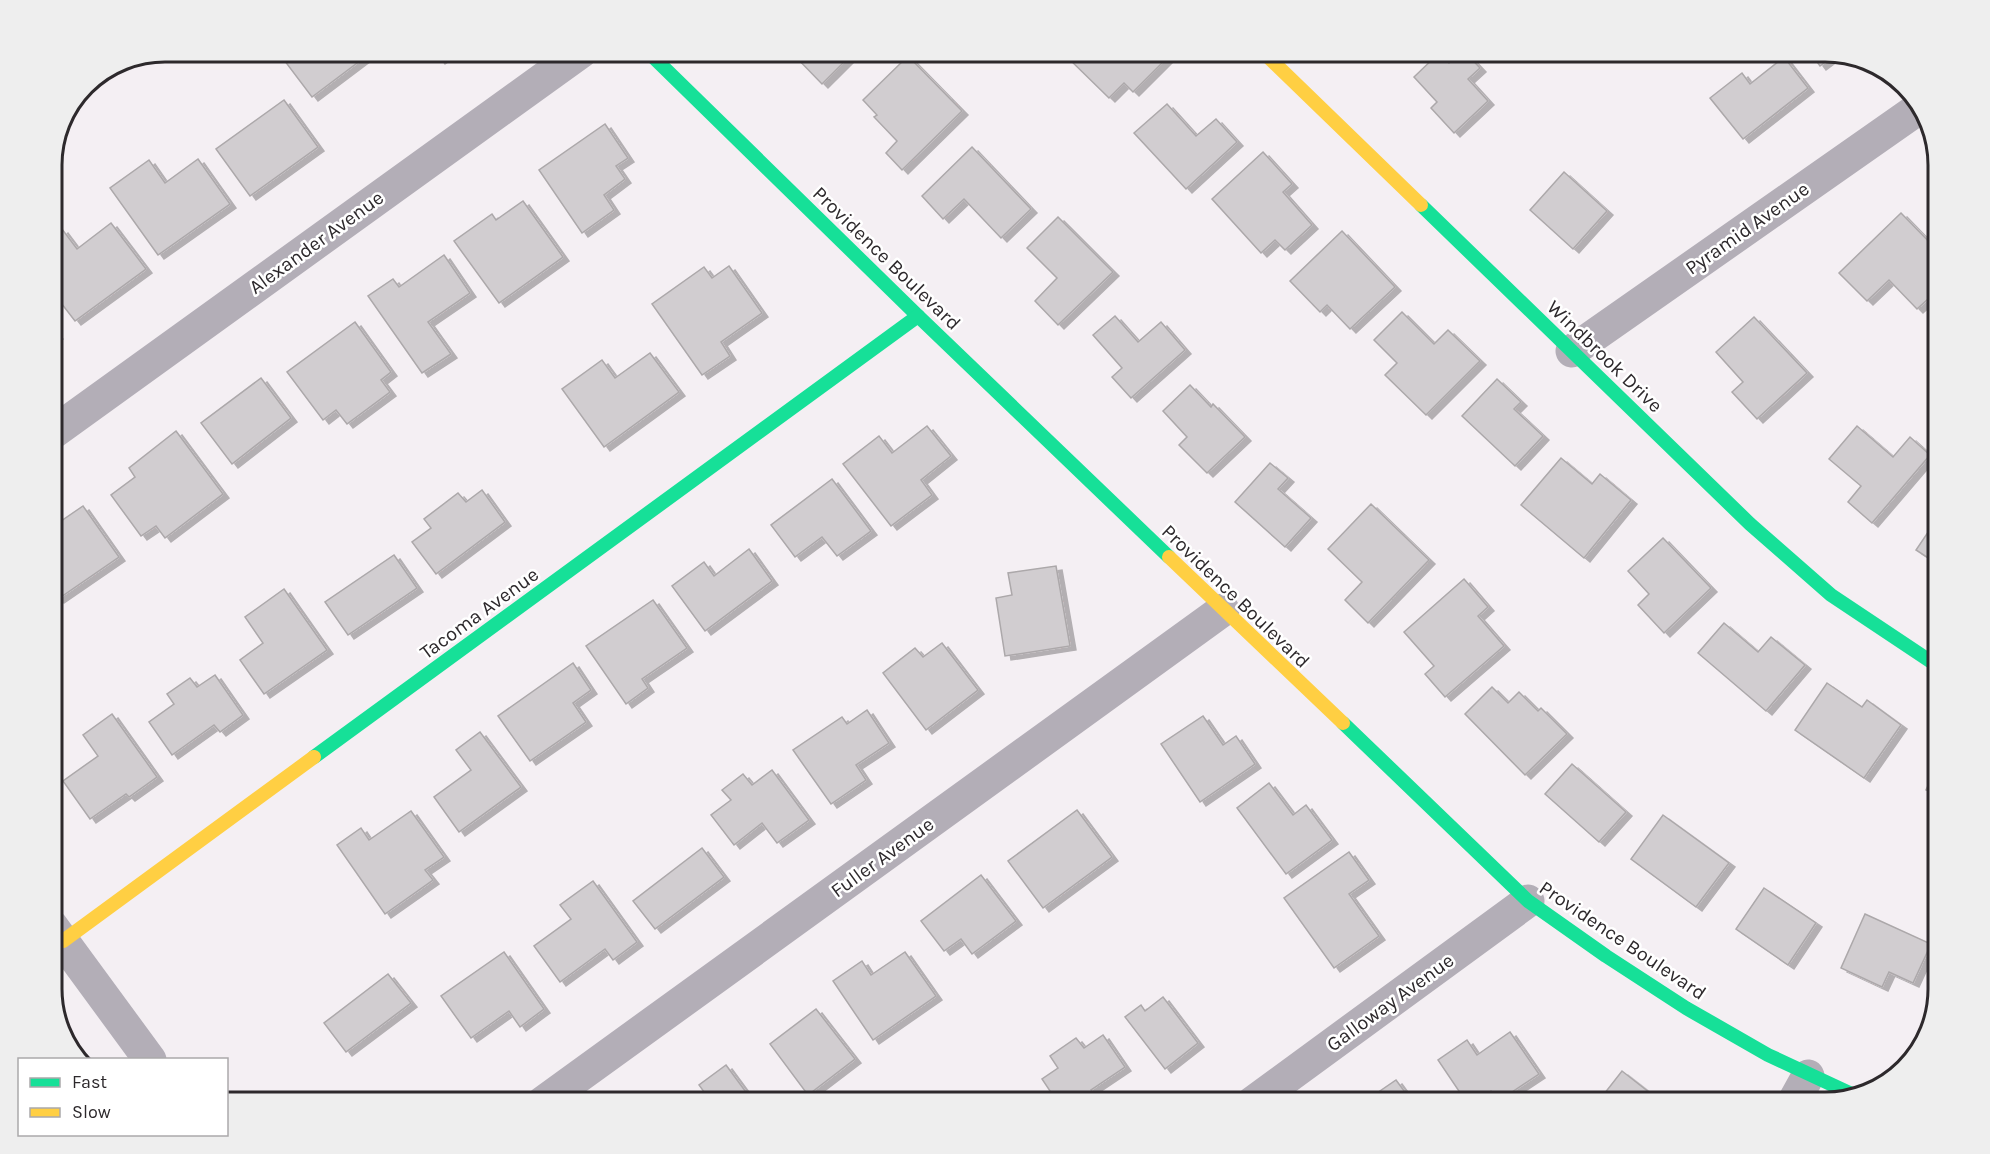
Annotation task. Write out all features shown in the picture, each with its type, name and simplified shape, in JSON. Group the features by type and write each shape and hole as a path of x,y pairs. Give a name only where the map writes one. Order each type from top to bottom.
{"street":[{"name":"Alexander Avenue","path":"62,426 567,62"},
{"name":"Providence Boulevard","path":"658,62 918,316 1528,901 1605,956 1727,1033 1800,1090 1822,1092"},
{"name":"Windbrook Drive","path":"1281,62 1750,524 1831,595 1928,660"},
{"name":"Pyramid Avenue","path":"1572,351 1914,112"},
{"name":"Tacoma Avenue","path":"62,929 918,316"},
{"name":"Fuller Avenue","path":"557,1092 1223,610"},
{"name":"Galloway Avenue","path":"1267,1092 1528,901"},
{"path":"62,940 149,1058"}],"building":[{"path":"286,62 358,62 312,97"},
{"path":"801,62 844,62 822,84"},
{"path":"902,62 914,62 962,111 902,170 886,153 897,141 874,117 877,115 863,100"},
{"path":"1072,62 1163,62 1133,92 1124,83 1109,98"},
{"path":"1430,62 1474,62 1480,68 1468,79 1488,101 1454,133 1431,108 1437,102 1414,77"},
{"path":"1778,62 1788,62 1808,88 1743,139 1710,98 1742,73 1750,84"},
{"path":"284,100 318,147 250,196 216,149"},
{"path":"1167,104 1196,136 1216,119 1237,142 1186,189 1134,133"},
{"path":"605,124 628,158 616,166 625,179 604,195 614,210 582,233 539,170"},
{"path":"972,147 1031,209 1001,238 964,199 943,219 922,196"},
{"path":"1263,152 1292,184 1283,192 1312,225 1285,250 1275,240 1261,253 1212,199"},
{"path":"198,159 230,204 158,255 110,188 149,160 165,183"},
{"path":"1564,172 1607,211 1573,249 1530,210"},
{"path":"523,201 563,257 499,303 454,241 492,214 496,220"},
{"path":"1901,213 1928,241 1928,299 1917,309 1889,280 1867,301 1839,273"},
{"path":"1058,217 1113,272 1058,325 1035,301 1057,278 1027,248"},
{"path":"111,223 146,269 75,321 62,304 62,229 77,249"},
{"path":"1342,231 1395,287 1350,329 1327,305 1320,312 1290,281"},
{"path":"444,255 470,293 428,322 451,354 422,373 368,296 393,279 399,287"},
{"path":"729,266 762,313 721,342 730,356 702,375 652,304 704,267 712,278"},
{"path":"1402,312 1434,344 1448,330 1480,361 1426,415 1385,375 1397,363 1374,340"},
{"path":"1115,316 1138,342 1161,322 1185,350 1131,398 1112,377 1122,368 1093,335"},
{"path":"1754,317 1807,373 1757,419 1732,392 1743,382 1716,352"},
{"path":"355,322 391,372 381,380 390,392 347,424 336,410 323,420 287,372"},
{"path":"650,353 679,392 604,447 562,389 602,360 615,378"},
{"path":"261,378 291,418 232,464 201,423"},
{"path":"1497,379 1521,402 1514,409 1543,436 1515,466 1462,416"},
{"path":"1190,385 1211,407 1213,404 1245,437 1207,473 1179,445 1187,437 1163,411"},
{"path":"927,426 951,456 921,480 932,495 891,526 843,464 879,436 892,453"},
{"path":"1857,426 1893,457 1910,437 1928,453 1928,457 1872,523 1848,502 1861,486 1829,459"},
{"path":"176,431 223,494 165,538 156,526 141,536 111,495 135,477 129,468"},
{"path":"1561,458 1592,484 1600,474 1631,500 1584,558 1521,505"},
{"path":"1270,463 1288,478 1278,489 1311,518 1285,547 1235,502"},
{"path":"832,479 871,531 837,556 822,537 795,557 771,525"},
{"path":"482,490 505,522 436,574 412,542 431,528 424,519 458,493 466,502"},
{"path":"1371,504 1429,560 1368,623 1345,600 1362,582 1328,549"},
{"path":"83,506 119,557 62,596 62,520"},
{"path":"1928,532 1928,558 1916,550"},
{"path":"1663,538 1711,588 1664,633 1638,605 1649,594 1628,571"},
{"path":"749,549 772,581 705,631 672,586 704,562 714,576"},
{"path":"394,555 417,588 348,635 325,602"},
{"path":"1056,566 1070,646 1005,656 996,598 1012,595 1008,573"},
{"path":"1464,579 1488,607 1478,616 1504,646 1445,697 1425,674 1434,666 1404,632"},
{"path":"284,589 327,650 264,694 240,660 263,643 245,617"},
{"path":"653,600 687,648 642,679 648,688 626,704 586,646"},
{"path":"1724,623 1758,652 1771,637 1805,665 1766,711 1698,653"},
{"path":"942,643 978,690 926,730 883,673 915,648 923,657"},
{"path":"573,663 591,690 573,703 586,722 530,761 498,716"},
{"path":"215,675 243,715 220,732 214,725 172,755 149,722 174,704 167,694 190,678 197,687"},
{"path":"1827,683 1862,707 1867,700 1901,725 1864,778 1795,730"},
{"path":"1492,687 1508,703 1519,692 1538,711 1541,708 1567,734 1525,775 1465,714"},
{"path":"867,710 889,743 856,765 866,780 831,804 793,750 842,717 847,724"},
{"path":"112,714 157,777 129,797 126,794 90,819 63,781 98,756 83,735"},
{"path":"1203,716 1223,745 1236,736 1255,764 1200,802 1161,744"},
{"path":"480,732 521,787 459,832 434,797 471,770 456,750"},
{"path":"1572,764 1626,812 1599,842 1545,794"},
{"path":"772,770 809,820 777,843 762,823 734,845 711,815 731,800 722,790 743,774 752,785"},
{"path":"1269,783 1293,815 1306,805 1332,840 1286,874 1237,808"},
{"path":"1077,810 1112,857 1043,908 1008,861"},
{"path":"411,811 444,857 425,870 433,880 385,914 337,845 361,828 369,840"},
{"path":"1663,815 1729,863 1696,907 1631,859"},
{"path":"702,848 724,877 655,929 633,901"},
{"path":"1349,852 1369,880 1349,894 1379,936 1334,968 1284,898"},
{"path":"981,875 1016,921 972,954 961,939 944,951 921,921"},
{"path":"593,881 637,942 613,960 605,949 560,982 534,946 571,919 560,905"},
{"path":"1764,888 1816,923 1788,965 1736,929"},
{"path":"1865,914 1928,943 1928,950 1913,983 1889,972 1882,987 1841,968"},
{"path":"504,952 544,1009 520,1027 509,1011 471,1038 441,996"},
{"path":"905,952 936,996 873,1040 833,981 862,961 871,975"},
{"path":"388,974 411,1003 346,1052 324,1023"},
{"path":"1163,997 1198,1043 1165,1069 1125,1017 1141,1005 1145,1011"},
{"path":"816,1009 855,1059 812,1092 806,1092 770,1044"},
{"path":"1510,1032 1539,1074 1512,1092 1460,1092 1438,1060 1467,1040 1477,1055"},
{"path":"1103,1035 1125,1067 1091,1090 1092,1092 1051,1092 1042,1079 1058,1068 1050,1056 1076,1038 1084,1048"},
{"path":"726,1065 746,1092 704,1092 699,1085"},
{"path":"1622,1071 1649,1092 1606,1092"},
{"path":"1396,1080 1405,1092 1379,1092"}],"traffic: fast":[{"path":"658,62 1169,557"},
{"path":"1421,205 1750,524 1831,595 1928,660"},
{"path":"314,757 918,316"},
{"path":"1343,723 1528,901 1606,956 1686,1008 1768,1055 1845,1091"}],"traffic: slow":[{"path":"1273,62 1421,205"},
{"path":"1169,557 1343,723"},
{"path":"63,941 314,757"}]}
